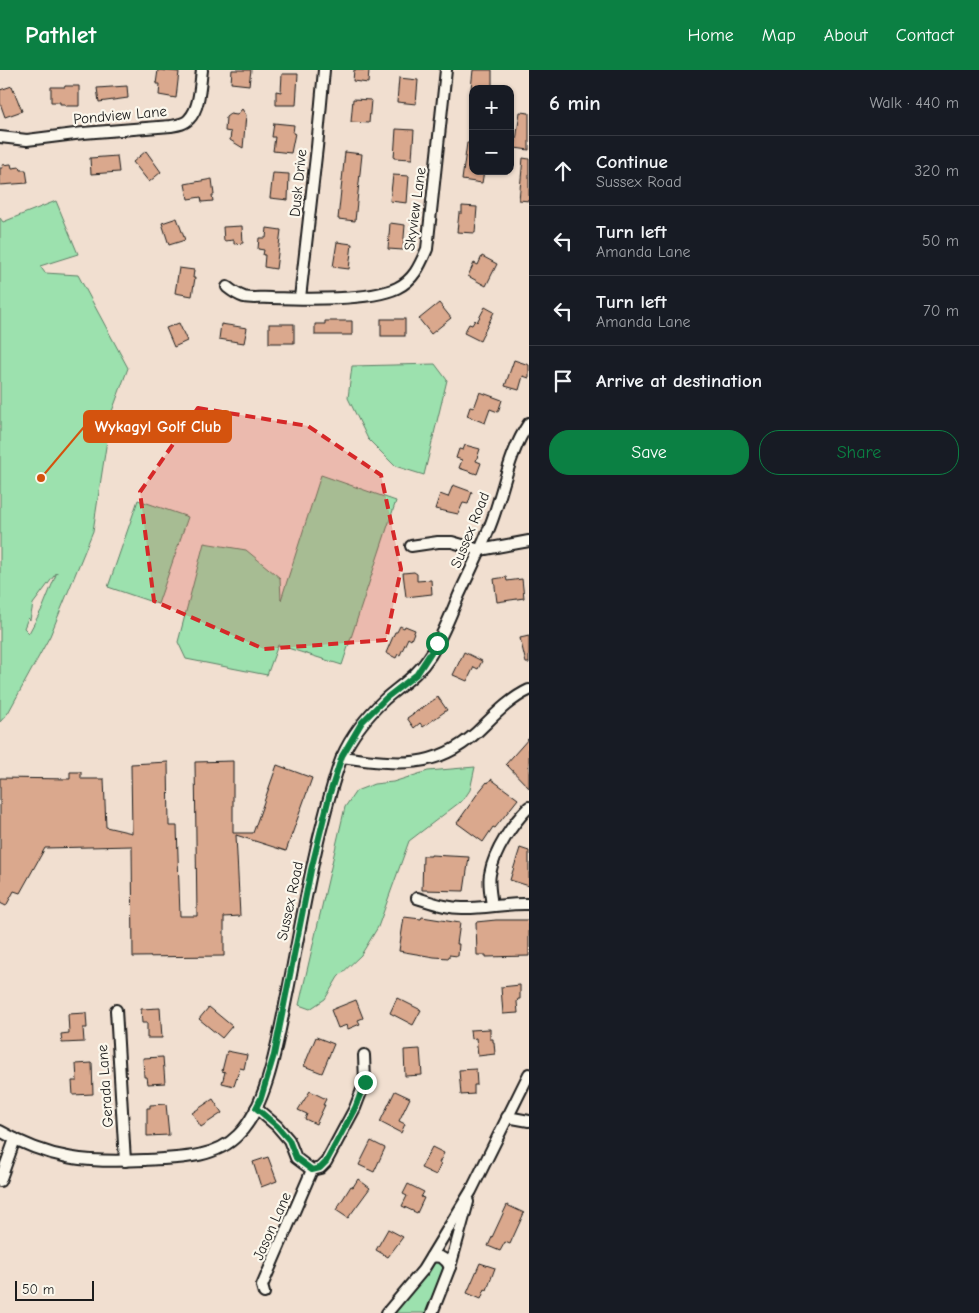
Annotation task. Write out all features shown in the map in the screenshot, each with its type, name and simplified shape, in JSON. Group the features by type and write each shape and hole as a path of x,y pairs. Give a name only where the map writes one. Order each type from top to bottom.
{"street":[{"name":"Pondview Lane","path":"0,136 27,140 83,133 171,126 184,123 189,120 195,110 202,70"},
{"name":"Dusk Drive","path":"300,298 324,70"},
{"name":"Skyview Lane","path":"227,287 234,293 244,297 300,298 382,293 398,288 408,282 420,266 427,249 446,70"},
{"name":"Sussex Road","path":"0,1131 46,1152 79,1160 125,1161 206,1153 219,1148 238,1136 252,1117 261,1098 274,1055 311,870 330,793 342,756 362,722 386,698 417,674 429,657 480,550 494,516 509,464 521,435 529,423"},
{"path":"411,546 452,542 480,550 529,541"},
{"path":"342,756 376,761 406,762 428,760 451,751 472,736 502,708 529,690"},
{"path":"492,906 490,876 493,863 510,829 529,807"},
{"path":"417,898 445,906 466,909 529,904"},
{"name":"Gerada Lane","path":"116,1010 125,1161"},
{"path":"256,1108 277,1126 289,1140 296,1158 312,1170 320,1168 326,1162 355,1108 365,1082 364,1055"},
{"path":"387,1313 415,1280 431,1257 471,1191 529,1074"},
{"path":"507,1118 529,1121"},
{"path":"0,1182 15,1139"},
{"name":"Jason Lane","path":"264,1293 262,1286 312,1170"},
{"path":"432,1313 450,1267 471,1191"},
{"path":"431,1257 442,1258 450,1267"}],"highlighted area":[{"path":"198,408 308,426 381,475 401,569 386,640 264,649 154,601 140,492"}],"green space":[{"path":"56,201 78,254 40,266 45,273 78,275 128,368 111,414 93,531 50,636 8,713 0,722 0,218 3,222","holes":["57,572 43,607 29,633 24,628 28,618 30,620 33,604"]},
{"path":"435,364 447,380 424,475 395,466 368,439 348,398 352,366"},
{"path":"321,475 396,501 342,665 278,645 267,675 186,659 178,642 204,543 246,550 280,578 281,600"},
{"path":"138,500 188,517 158,604 108,587"},
{"path":"475,767 470,790 464,799 409,841 378,927 361,955 338,977 325,999 310,1009 299,1005 345,807 356,791 374,784 393,782 428,771"},
{"path":"437,1261 444,1266 444,1276 427,1313 394,1313 434,1262"}],"building":[{"path":"158,70 179,72 176,98 159,95 160,84 156,84"},
{"path":"232,70 251,70 249,85 231,83"},
{"path":"354,70 369,70 368,83 353,81"},
{"path":"473,70 492,70 492,85 471,85"},
{"path":"282,74 298,74 296,105 276,105 276,91 281,92"},
{"path":"399,78 418,80 416,104 397,102"},
{"path":"12,86 22,111 5,117 0,103 0,90"},
{"path":"79,86 79,106 65,106 65,104 60,104 60,102 51,102 51,87"},
{"path":"127,86 128,98 99,102 97,88"},
{"path":"353,99 371,100 369,123 351,122"},
{"path":"242,109 246,115 243,148 230,140 231,132 225,131 226,117 230,114 237,115"},
{"path":"520,112 529,113 529,150 515,148"},
{"path":"274,123 294,125 293,133 295,133 291,153 273,151"},
{"path":"396,129 414,130 412,159 394,158"},
{"path":"467,143 469,143 469,175 483,175 482,183 462,180"},
{"path":"146,151 161,172 149,182 133,162"},
{"path":"345,152 362,154 355,221 338,219"},
{"path":"117,156 119,172 91,174 90,158"},
{"path":"523,158 529,159 529,201 519,200"},
{"path":"11,164 12,168 20,167 21,170 26,170 28,183 0,185 0,168 3,168 2,165"},
{"path":"273,173 289,174 288,200 270,198"},
{"path":"393,175 409,176 407,203 390,201"},
{"path":"212,179 213,201 202,202 201,197 188,199 185,184"},
{"path":"462,206 477,207 475,233 457,232 459,213 462,213"},
{"path":"177,218 185,240 169,245 162,223"},
{"path":"390,223 405,225 403,250 388,249"},
{"path":"242,226 243,243 234,244 234,240 224,241 223,227"},
{"path":"267,228 281,230 276,269 264,267 264,250 258,249 259,238 266,238"},
{"path":"337,242 352,244 349,269 333,267"},
{"path":"482,256 497,264 486,286 468,276 474,263 478,265"},
{"path":"179,268 194,270 193,278 195,278 192,296 175,293"},
{"path":"439,303 451,318 431,334 419,319"},
{"path":"485,307 494,312 480,341 464,333 469,324 472,325 475,320 477,322"},
{"path":"381,319 405,319 405,336 381,336"},
{"path":"325,321 352,321 352,335 315,335 315,324 325,324"},
{"path":"179,323 187,341 174,347 166,328"},
{"path":"221,324 247,328 244,343 219,339"},
{"path":"269,324 294,324 294,343 269,343"},
{"path":"514,360 529,365 529,378 523,376 519,390 505,386"},
{"path":"480,392 502,400 498,412 490,409 485,423 467,416 470,407 474,408"},
{"path":"465,445 480,449 476,461 481,463 477,474 459,468 462,460 456,458 459,449 463,450"},
{"path":"453,485 472,492 468,504 463,503 458,514 435,509 440,494 448,497"},
{"path":"414,572 417,574 417,581 431,580 432,594 406,597 403,573"},
{"path":"506,577 507,581 522,579 524,598 497,602 494,579"},
{"path":"400,626 415,630 411,640 408,638 400,655 398,654 396,658 386,653 395,632 397,632"},
{"path":"529,636 529,663 526,663 520,638"},
{"path":"464,652 482,661 478,669 474,667 467,681 453,675"},
{"path":"438,697 447,710 423,727 420,723 414,728 407,718"},
{"path":"529,738 529,788 506,764"},
{"path":"233,761 233,833 253,833 277,765 312,778 286,851 236,835 240,916 224,917 224,956 133,957 132,846 45,848 20,893 14,891 6,906 0,903 0,778 70,779 70,772 81,772 81,779 104,779 106,827 132,833 131,764 168,762 169,826 177,826 180,916 197,916 195,762"},
{"path":"491,779 518,799 495,828 493,827 483,842 457,823 478,793"},
{"path":"520,848 529,851 529,886 510,880"},
{"path":"423,856 469,857 464,891 422,890"},
{"path":"404,917 421,919 422,917 460,923 457,944 459,944 458,956 449,955 449,958 434,957 399,951"},
{"path":"529,920 529,956 486,957 486,955 477,955 476,922"},
{"path":"520,985 520,999 517,1002 518,1013 503,1014 501,987"},
{"path":"397,998 421,1010 413,1025 390,1013"},
{"path":"356,1000 363,1018 358,1020 360,1024 348,1029 347,1025 338,1028 331,1010"},
{"path":"209,1007 232,1026 222,1038 199,1019"},
{"path":"160,1008 162,1038 147,1038 147,1023 142,1023 141,1009"},
{"path":"86,1013 87,1028 83,1028 84,1042 62,1043 61,1034 69,1033 68,1014"},
{"path":"490,1029 490,1039 493,1039 494,1042 495,1054 478,1056 476,1038 471,1039 470,1030"},
{"path":"316,1037 334,1044 322,1073 304,1066"},
{"path":"420,1049 422,1075 405,1076 404,1050"},
{"path":"227,1051 247,1055 244,1069 240,1068 234,1086 222,1083 225,1072 222,1071"},
{"path":"163,1057 165,1083 148,1084 147,1077 144,1077 143,1058"},
{"path":"92,1063 93,1094 73,1095 72,1081 77,1081 76,1064"},
{"path":"476,1069 477,1085 474,1085 474,1094 461,1095 459,1070"},
{"path":"310,1091 326,1099 316,1124 305,1119 307,1114 298,1110"},
{"path":"395,1091 410,1098 399,1121 405,1124 401,1133 380,1122"},
{"path":"213,1099 222,1113 201,1127 192,1113"},
{"path":"166,1104 169,1135 147,1136 147,1108 150,1108 150,1105"},
{"path":"371,1141 385,1148 374,1172 359,1165"},
{"path":"432,1147 444,1153 436,1175 421,1168"},
{"path":"268,1157 277,1181 261,1187 253,1162"},
{"path":"358,1179 370,1188 348,1218 336,1210 351,1186 353,1187"},
{"path":"408,1184 424,1192 421,1197 424,1198 417,1213 402,1206 407,1196 403,1194"},
{"path":"507,1205 524,1213 510,1244 505,1242 500,1251 488,1246"},
{"path":"388,1229 403,1237 388,1257 376,1250"},
{"path":"480,1263 495,1268 487,1290 485,1289 481,1299 467,1293"}],"place":[{"name":"Wykagyl Golf Club","path":"41,478"}],"route":[{"path":"365,1082 355,1108 326,1162 320,1168 312,1170 296,1158 289,1140 277,1126 256,1108 261,1098 274,1055 311,870 330,793 342,756 362,722 386,698 417,674 437,643"}]}
